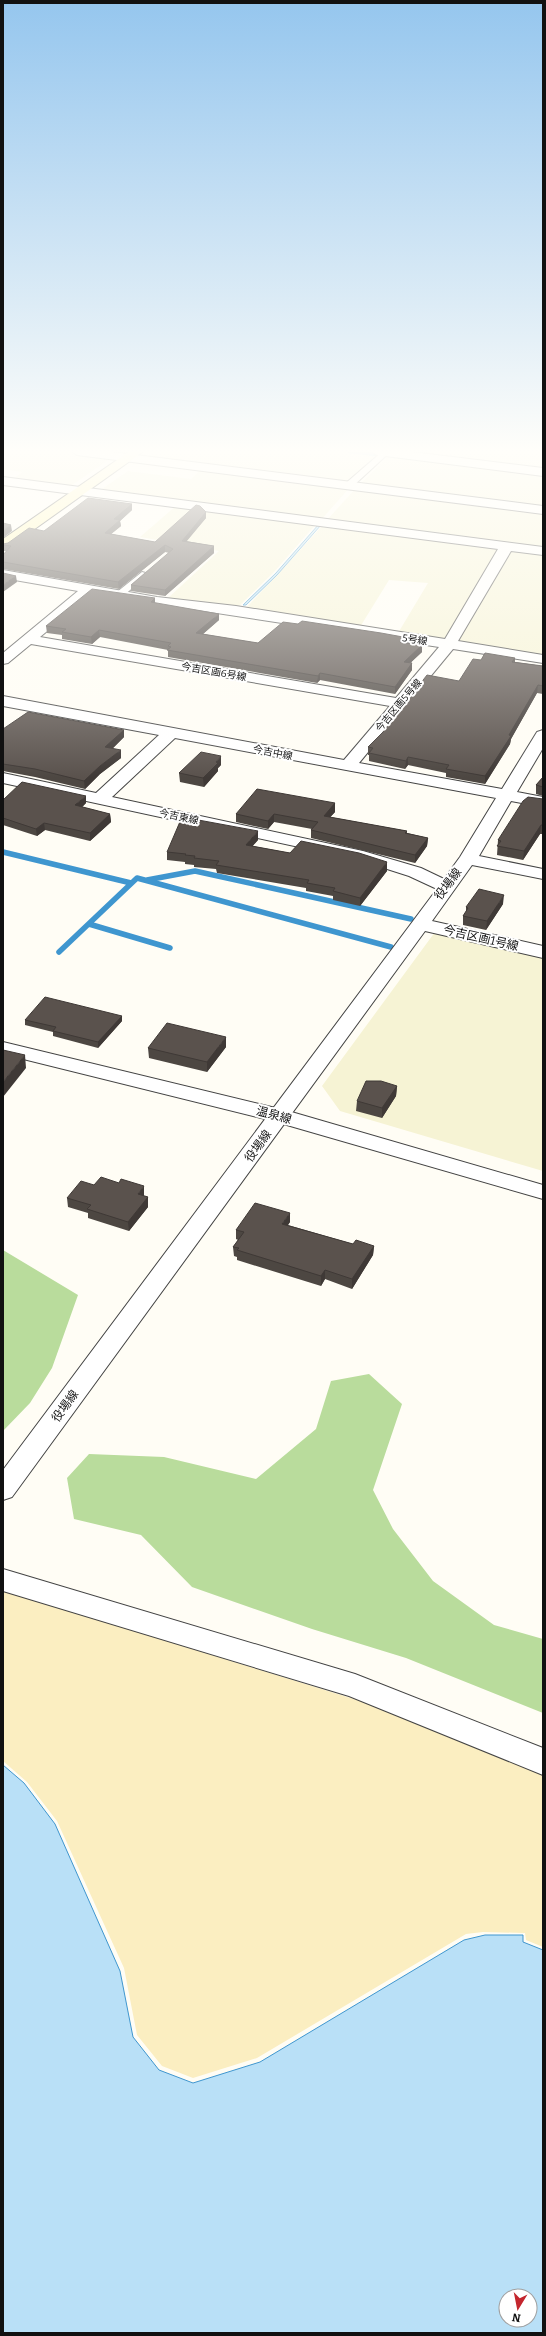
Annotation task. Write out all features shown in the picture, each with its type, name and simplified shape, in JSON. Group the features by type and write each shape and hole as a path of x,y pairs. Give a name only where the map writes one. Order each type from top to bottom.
{"street":[{"name":"今吉区画5号線","path":"348,766 449,644 499,560"},
{"name":"5号線","path":"3,574 90,588 157,601 236,610 543,659"},
{"path":"3,660 90,588"},
{"name":"今吉区画6号線","path":"29,639 400,703"},
{"name":"今吉中線","path":"3,701 543,802"},
{"path":"100,799 172,732"},
{"name":"役場線","path":"3,1490 280,1116 446,886 468,858 508,796 543,735"},
{"name":"今吉東線","path":"3,778 363,856 415,872 446,886"},
{"path":"468,858 543,874"},
{"name":"今吉区画1号線","path":"420,924 543,952"},
{"name":"温泉線","path":"3,1048 280,1116 543,1192"},
{"path":"3,1580 355,1686 543,1762"}],"lane":[{"path":"120,594 150,569"}],"shaded area":[{"path":"209,560 284,560 239,606 168,598"},
{"path":"291,560 495,560 446,641 398,633 428,583 389,580 360,627 247,607"},
{"path":"503,560 543,560 543,656 455,642"},
{"path":"435,932 543,957 543,1171 340,1111 322,1086"}],"green space":[{"path":"3,1250 78,1295 52,1368 30,1403 3,1431"},
{"path":"369,1374 402,1404 373,1490 393,1529 433,1581 494,1625 543,1639 543,1713 406,1658 312,1629 192,1587 141,1535 74,1519 67,1478 89,1454 164,1457 256,1479 316,1429 331,1381"}],"sand":[{"path":"3,1590 373,1705 543,1771 543,1947 526,1940 525,1933 483,1932 466,1934 257,2058 193,2078 162,2066 137,2035 124,1968 57,1821 27,1782 3,1761"}],"water":[{"path":"287,560 290,560 246,605 243,605"},
{"path":"3,1765 24,1783 55,1824 120,1971 133,2037 159,2070 193,2083 260,2062 464,1940 485,1935 523,1935 523,1942 543,1950 543,2333 3,2333"}],"building":[{"path":"3,560 146,560 118,582 3,562"},
{"path":"160,560 198,560 165,590 131,585"},
{"path":"3,573 16,576 3,585"},
{"path":"92,589 155,598 151,602 219,614 196,633 258,643 283,622 298,624 302,621 403,637 400,642 422,645 404,662 412,663 395,687 320,673 318,676 167,650 171,647 168,646 171,643 99,630 91,637 62,632 66,629 46,626"},
{"path":"485,653 515,658 512,662 543,666 543,686 538,685 509,735 511,736 485,776 446,769 449,765 408,757 406,761 369,753 373,748 368,747 383,732 427,675 459,681 473,659 481,660"},
{"path":"28,712 124,730 105,747 121,750 100,766 84,781 35,769 3,764 3,729"},
{"path":"201,752 221,756 216,762 218,763 203,778 179,773"},
{"path":"543,777 543,787 536,785"},
{"path":"22,782 86,796 75,805 110,814 90,833 44,823 36,829 3,818 3,800"},
{"path":"257,789 335,803 324,816 407,831 405,833 428,838 415,855 311,830 318,822 274,814 268,821 236,814"},
{"path":"528,797 543,799 543,825 541,825 524,851 497,846 501,841 498,840 523,801"},
{"path":"182,817 258,831 246,845 290,853 301,841 359,853 387,862 360,898 333,891 335,888 307,883 309,880 216,865 219,861 194,858 195,856 167,852"},
{"path":"479,889 504,895 487,921 463,916 468,908 466,907"},
{"path":"45,997 122,1016 98,1042 53,1031 56,1027 25,1020"},
{"path":"167,1023 226,1037 207,1062 148,1048"},
{"path":"3,1050 25,1055 3,1082"},
{"path":"366,1081 381,1081 397,1086 382,1108 357,1101"},
{"path":"101,1177 119,1183 121,1179 144,1186 138,1194 148,1197 128,1222 87,1209 91,1205 67,1198 81,1181 94,1185"},
{"path":"255,1203 290,1213 282,1224 353,1244 356,1240 374,1246 352,1279 325,1270 321,1276 237,1250 239,1248 233,1247 244,1232 236,1230"}],"waterway":[{"path":"3,852 131,883"},
{"path":"147,880 195,871 411,919"},
{"path":"59,952 137,878 391,947"},
{"path":"89,924 170,948"}]}
